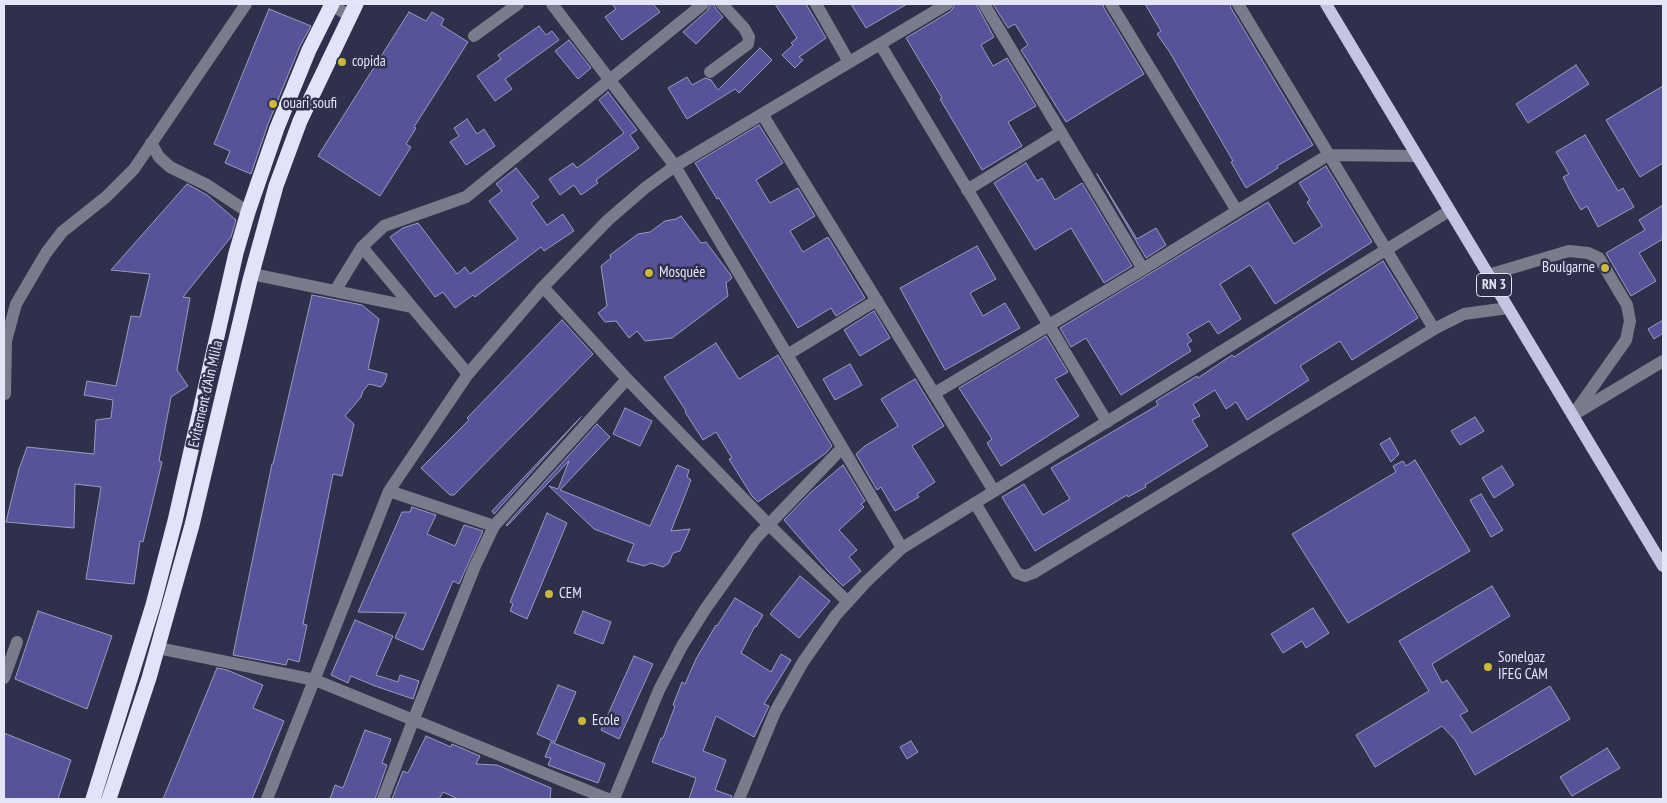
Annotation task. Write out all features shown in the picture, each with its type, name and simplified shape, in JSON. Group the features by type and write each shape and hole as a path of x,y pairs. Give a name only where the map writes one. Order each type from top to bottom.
{"highway":[{"name":"Evitement d'Ain Mlila","path":"93,799 153,605 175,521 236,253 248,212 278,128 309,50 331,4"},
{"name":"Evitement d'Ain Mlila","path":"109,799 158,648 192,525 252,274 276,186 300,121 353,10"}],"main road":[{"name":"RN 3","path":"1326,4 1663,566"}],"street":[{"path":"5,394 6,341 16,304 46,253 62,232 106,197 134,169 246,4"},
{"path":"331,4 353,10"},
{"path":"474,36 518,4"},
{"path":"552,4 675,166 902,548"},
{"path":"335,291 362,247 384,226 466,197 703,4"},
{"path":"710,72 748,44 749,37 744,28 722,4"},
{"path":"816,4 849,62"},
{"path":"267,799 389,491 468,374 542,287 608,220 645,188 675,166 947,4"},
{"path":"984,4 1144,269"},
{"path":"1111,4 1237,211"},
{"path":"1238,4 1434,329"},
{"path":"880,44 1107,422"},
{"path":"762,114 994,491"},
{"path":"967,190 1061,132"},
{"path":"151,143 159,157 170,167 207,185 248,212"},
{"path":"934,393 1144,269 1328,155 1416,156"},
{"path":"739,799 775,712 803,662 836,615 866,582 902,548 1449,211"},
{"path":"362,247 468,374"},
{"path":"1488,275 1569,252 1588,253 1599,258 1627,305 1630,321 1626,340 1573,415"},
{"path":"252,274 412,307"},
{"path":"542,287 627,379 769,525 848,602"},
{"path":"787,355 877,300"},
{"path":"974,504 1017,573 1025,576 1033,574 1434,329 1464,314 1508,308"},
{"path":"1573,415 1663,361"},
{"path":"383,799 475,566 494,526 627,379"},
{"path":"614,799 659,690 682,646 711,600 756,538 842,448"},
{"path":"389,491 494,526"},
{"path":"4,678 17,642"},
{"path":"158,648 315,680 608,799"}],"building":[{"path":"612,4 653,4 660,12 622,40 605,17 616,9"},
{"path":"711,4 714,4 723,17 696,44 683,32 708,10"},
{"path":"775,4 806,4 826,38 799,57 803,60 795,68 782,55 793,45 791,43 797,38"},
{"path":"851,4 907,4 866,28"},
{"path":"955,4 976,4 994,37 981,45 993,66 1007,58 1036,106 1008,122 1022,146 982,170 906,38 951,11"},
{"path":"993,4 1103,4 1144,74 1066,122 1021,50 1028,45 1015,24 1008,28"},
{"path":"1145,4 1230,4 1313,145 1277,166 1278,168 1246,188 1231,162 1233,161 1169,51 1157,34 1161,31"},
{"path":"269,9 311,26 300,46 268,124 251,174 225,163 230,151 214,144"},
{"path":"409,12 426,21 432,12 444,19 441,25 468,42 414,127 416,128 406,144 411,147 380,196 318,156"},
{"path":"539,26 546,35 552,31 559,40 505,79 512,89 495,101 477,76 501,59 498,55"},
{"path":"569,40 591,68 578,79 555,51"},
{"path":"760,48 772,60 739,93 735,89 687,119 668,88 687,77 692,85 705,78 711,80 718,90"},
{"path":"1576,65 1589,84 1528,123 1516,104"},
{"path":"1663,86 1663,163 1640,177 1606,120"},
{"path":"608,92 637,130 630,135 639,148 596,180 598,183 581,195 574,185 560,195 549,179 573,163 577,168 624,133 599,100"},
{"path":"467,119 477,134 484,129 495,146 466,165 450,142 459,136 454,128"},
{"path":"759,125 783,163 756,180 770,203 798,188 815,216 790,231 803,252 828,237 865,298 836,316 831,308 798,328 719,198 717,199 695,163"},
{"path":"1585,135 1618,191 1623,188 1634,207 1598,227 1587,206 1581,210 1571,193 1563,177 1569,174 1556,152"},
{"path":"1026,163 1037,181 1042,178 1055,200 1082,183 1132,266 1104,283 1071,228 1035,250 994,183"},
{"path":"1326,166 1372,242 1275,304 1250,265 1220,284 1241,319 1218,334 1209,321 1187,334 1192,341 1187,344 1191,351 1121,395 1086,338 1071,347 1060,328 1268,202 1294,244 1322,226 1307,202 1310,200 1299,183"},
{"path":"516,168 539,197 531,203 547,225 563,214 574,231 544,251 541,247 475,297 473,295 455,308 443,292 435,297 390,237 403,228 418,223 457,274 465,267 470,274 518,239 489,201 502,191 496,184"},
{"path":"1097,174 1137,239 1156,228 1166,245 1146,258"},
{"path":"187,184 207,195 236,220 231,237 183,297 190,298 177,370 188,386 171,397 159,461 162,462 143,542 140,541 134,584 86,579 101,487 75,484 74,528 6,522 19,469 27,447 94,454 96,420 111,418 113,400 84,395 87,381 116,386 131,316 140,317 150,274 111,270"},
{"path":"1663,205 1663,239 1639,253 1656,281 1631,296 1606,253 1645,230 1639,220"},
{"name":"Mosquée","path":"681,216 701,243 706,242 730,274 732,278 726,283 728,296 672,338 645,341 637,331 629,338 616,321 605,322 598,313 607,306 601,266 611,258 610,255 638,234 650,232 665,221"},
{"path":"977,246 996,279 970,293 983,316 1005,303 1020,328 945,370 900,288"},
{"path":"1383,261 1418,318 1352,360 1340,341 1300,366 1309,380 1247,420 1236,402 1226,409 1215,390 1193,404 1200,416 1192,420 1208,446 1145,485 1146,487 1128,497 1127,495 1035,551 1002,497 1024,484 1043,515 1070,499 1051,468 1158,405 1156,401 1197,376 1198,378 1232,355 1234,357"},
{"path":"312,295 362,305 379,319 368,369 387,374 385,382 381,387 369,384 345,416 354,424 342,476 333,474 303,624 307,625 299,662 288,659 286,665 233,655 272,464"},
{"path":"874,311 890,338 860,356 844,330"},
{"path":"562,320 593,354 454,495 450,495 421,468 469,420 467,418"},
{"path":"1663,320 1663,333 1654,339 1648,329"},
{"path":"1046,336 1068,372 1055,379 1079,416 1001,466 987,443 992,439 959,388"},
{"path":"716,343 739,379 778,355 832,446 826,453 758,502 752,496 729,459 732,458 716,432 703,440 664,377"},
{"path":"850,364 862,385 835,400 823,379"},
{"path":"915,379 944,426 912,446 935,482 917,494 919,497 895,511 881,487 877,490 856,454 865,446 898,426 881,399"},
{"path":"625,408 652,421 640,446 613,434"},
{"path":"581,417 494,514 492,511"},
{"path":"1475,417 1484,431 1460,445 1451,431"},
{"path":"597,424 610,437 560,490 650,526 677,465 689,470 687,477 691,480 671,531 690,529 680,551 673,553 669,563 663,567 651,563 644,566 627,561 634,544 594,529 549,486 558,489 569,461 506,525"},
{"path":"1390,438 1399,454 1391,462 1380,444"},
{"path":"1415,460 1470,551 1348,623 1292,534 1396,472 1393,466 1403,461 1406,466"},
{"path":"843,465 865,501 861,504 864,507 839,530 857,550 849,557 861,571 843,586 784,520 811,492"},
{"path":"1502,466 1514,485 1494,498 1482,478"},
{"path":"1481,494 1503,530 1491,537 1470,500"},
{"path":"412,507 436,515 427,534 455,546 464,525 483,531 459,584 453,581 423,650 395,638 406,613 358,612 402,512 410,512"},
{"path":"547,513 567,523 527,619 510,611 513,604 510,602"},
{"path":"800,576 830,601 799,638 770,614"},
{"path":"1492,586 1510,616 1432,664 1442,683 1447,680 1468,711 1460,715 1472,733 1550,686 1570,719 1475,775 1455,740 1442,726 1375,767 1356,735 1429,691 1399,641"},
{"path":"735,598 763,615 741,653 771,672 781,654 791,660 764,704 769,706 754,737 716,716 703,751 726,760 715,790 732,796 731,799 689,799 696,778 652,762 675,706 673,705 682,682 685,684 696,659"},
{"path":"1313,608 1329,633 1306,648 1302,641 1283,653 1271,634"},
{"path":"38,611 112,636 87,709 15,679"},
{"path":"583,611 611,622 603,644 574,633"},
{"path":"355,620 393,636 376,675 398,682 400,675 419,681 413,699 351,676 348,683 331,675"},
{"path":"634,656 653,664 619,739 601,730"},
{"path":"217,668 227,670 263,685 253,708 284,721 252,799 163,799"},
{"path":"558,685 576,692 555,742 537,734"},
{"path":"365,730 391,739 382,763 387,765 375,799 330,799 335,785 343,788"},
{"path":"4,733 71,760 58,799 4,799"},
{"path":"426,736 451,747 452,744 480,756 476,764 497,765 551,788 550,799 458,799 443,792 439,799 392,799 403,771 408,773"},
{"path":"911,741 918,752 907,759 900,747"},
{"path":"551,742 605,764 598,783 548,765 551,758 545,757"},
{"path":"1607,748 1620,768 1572,796 1560,777"}],"place":[{"name":"copida","path":"342,62"},
{"name":"ouari soufi","path":"273,104"},
{"name":"Boulgarne","path":"1605,268"},
{"name":"Mosquée","path":"649,273"},
{"name":"CEM","path":"549,594"},
{"name":"Sonelgaz IFEG CAM","path":"1488,667"},
{"name":"Ecole","path":"582,721"}]}
